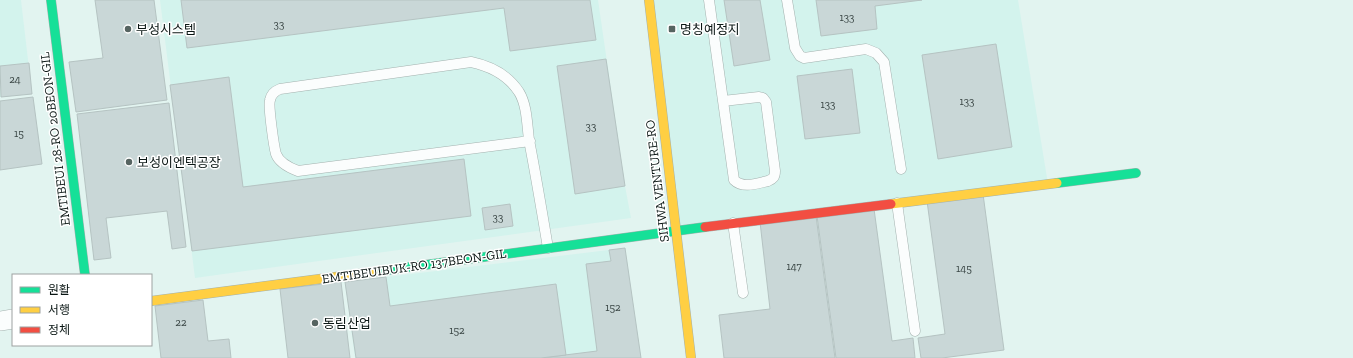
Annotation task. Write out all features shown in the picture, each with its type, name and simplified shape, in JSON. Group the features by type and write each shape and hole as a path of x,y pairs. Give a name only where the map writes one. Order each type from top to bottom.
{"street":[{"name":"EMTIBEUI 28-RO 20BEON-GIL","path":"51,0 85,274"},
{"name":"SIHWA VENTURE-RO","path":"648,0 691,358"},
{"name":"EMTIBEUIBUK-RO 137BEON-GIL","path":"152,301 676,232 733,223 1136,173"},
{"path":"0,321 12,320"}],"lane":[{"path":"709,0 723,101 734,180 742,185 772,179 775,176 775,171 766,102 760,97 723,101"},
{"path":"787,0 794,48 800,56 804,58 866,49 876,53 884,62 901,169"},
{"path":"530,141 298,171 285,164 276,154 269,108 270,100 272,95 280,89 471,62 483,64 506,78 518,91 524,104 548,248"},
{"path":"897,203 915,331"},
{"path":"733,223 743,293"}],"shaded area":[{"path":"0,0 21,0 32,94 0,97"},
{"path":"160,0 598,0 631,218 195,278"},
{"path":"649,0 1018,0 1048,184 676,232"},
{"path":"625,248 641,358 355,358 345,282"}],"building":[{"name":"부성시스템","path":"95,0 154,0 167,100 76,112 69,62 103,58"},
{"path":"181,0 590,0 596,40 510,51 504,8 187,48"},
{"path":"724,0 760,0 770,60 734,66"},
{"path":"816,0 922,0 875,6 877,29 821,36"},
{"path":"996,44 1012,147 938,159 922,55"},
{"path":"606,59 625,186 575,194 557,66"},
{"path":"29,63 32,94 1,97 0,66"},
{"path":"852,69 860,133 805,139 797,76"},
{"path":"229,77 243,187 464,159 471,216 192,251 170,85"},
{"path":"33,97 42,164 0,170 0,101"},
{"name":"보성이엔텍공장","path":"169,103 186,247 172,249 167,211 106,218 111,258 94,260 77,114"},
{"path":"983,194 1004,350 942,358 921,358 918,338 945,334 927,201"},
{"path":"510,204 513,226 485,230 482,208"},
{"path":"874,209 892,341 913,338 915,358 836,358 817,216"},
{"path":"816,216 835,358 724,358 719,315 770,309 760,222"},
{"path":"625,248 641,358 541,358 597,351 586,264 611,261 609,250"},
{"path":"386,277 390,306 556,284 566,355 541,358 356,358 345,282"},
{"name":"동림산업","path":"341,282 350,358 288,358 280,289"},
{"path":"203,300 208,341 229,339 231,358 161,358 155,306"}],"traffic: fast":[{"path":"51,0 85,274"},
{"path":"1057,183 1136,173"},
{"path":"373,272 705,227"}],"traffic: slow":[{"path":"649,0 691,358"},
{"path":"891,204 1057,183"},
{"path":"152,301 373,272"}],"traffic: jam":[{"path":"705,227 891,204"}],"place":[{"name":"부성시스템","path":"128,29"},
{"name":"명칭예정지","path":"672,29"},
{"name":"보성이엔텍공장","path":"129,162"},
{"name":"동림산업","path":"315,323"}]}
